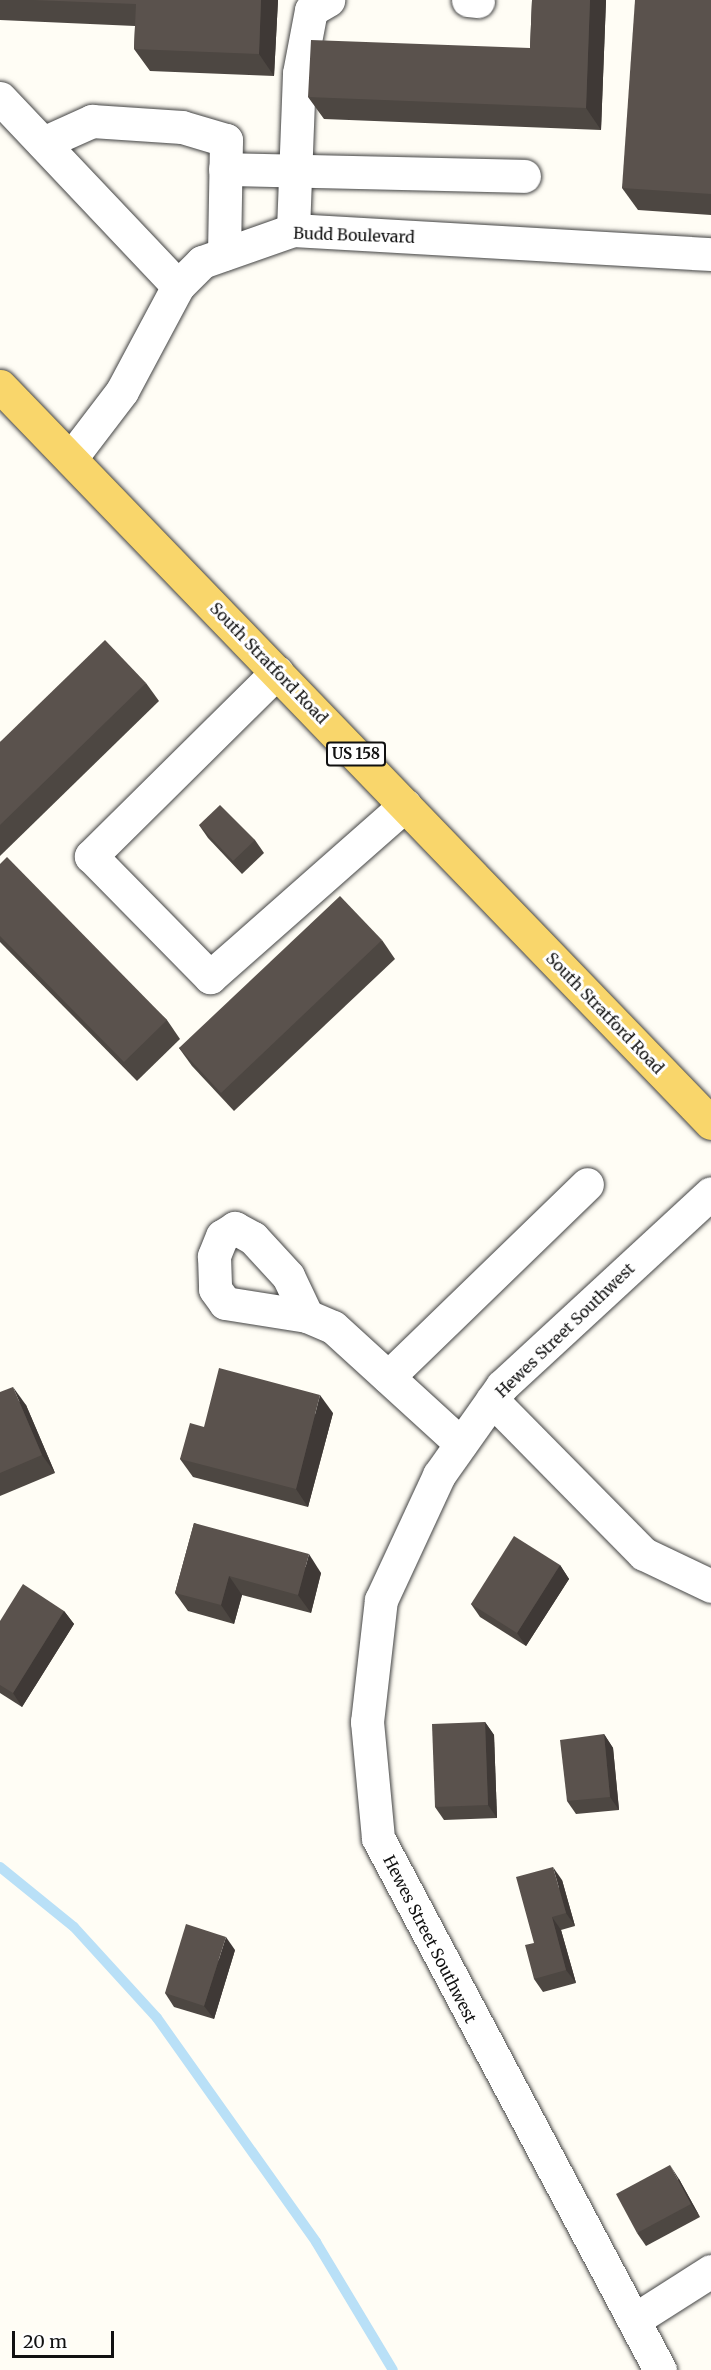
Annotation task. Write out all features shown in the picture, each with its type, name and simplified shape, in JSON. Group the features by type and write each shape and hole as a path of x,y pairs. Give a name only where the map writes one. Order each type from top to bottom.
{"main road":[{"name":"South Stratford Road","path":"0,386 711,1123"}],"street":[{"path":"293,230 292,170 311,10 328,0"},
{"path":"0,98 178,286"},
{"path":"43,143 92,121 182,127 226,140 224,254"},
{"path":"225,169 524,176"},
{"name":"Budd Boulevard","path":"71,458 122,391 178,286 202,262 293,230 711,254"},
{"path":"277,672 91,856 210,977 405,805"},
{"path":"388,1377 587,1184"},
{"name":"Hewes Street Southwest","path":"660,2370 378,1838 367,1722 381,1600 439,1475 492,1400 711,1194"},
{"path":"307,1316 333,1327 461,1444"},
{"path":"492,1400 644,1554 711,1586"},
{"path":"634,2320 711,2271"}],"building":[{"path":"33,0 261,0 259,54 134,49 136,4"},
{"path":"532,0 590,0 586,108 308,97 311,40 530,48"},
{"path":"635,0 711,0 711,194 622,188"},
{"path":"105,640 146,683 0,825 0,742"},
{"path":"220,805 255,840 233,861 199,825"},
{"path":"7,857 167,1020 124,1062 0,936 0,864"},
{"path":"340,896 382,940 221,1093 179,1048"},
{"path":"219,1368 320,1395 296,1489 180,1459 190,1423 204,1427"},
{"path":"13,1387 42,1455 0,1473 0,1392"},
{"path":"194,1523 309,1554 298,1595 229,1576 221,1605 175,1593"},
{"path":"514,1536 560,1565 517,1633 471,1604"},
{"path":"23,1584 64,1611 13,1693 0,1685 0,1621"},
{"path":"485,1722 488,1805 435,1807 432,1724"},
{"path":"604,1734 610,1797 567,1801 560,1740"},
{"path":"553,1867 566,1913 552,1917 566,1970 534,1979 525,1945 534,1943 516,1877"},
{"path":"186,1924 226,1937 204,2006 165,1993"},
{"path":"670,2165 691,2204 637,2233 616,2194"}],"waterway":[{"path":"0,1867 74,1927 157,2018 316,2242 393,2370"}]}
